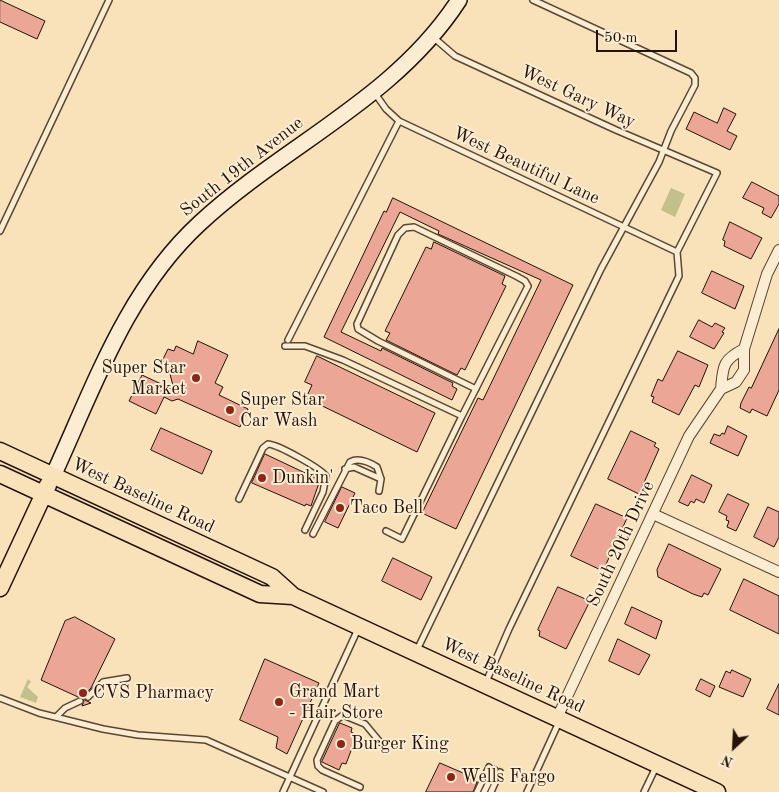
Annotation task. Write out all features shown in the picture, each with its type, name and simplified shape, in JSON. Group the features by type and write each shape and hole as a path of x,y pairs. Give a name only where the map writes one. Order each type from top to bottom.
{"main road":[{"name":"South 19th Avenue","path":"0,588 121,327 142,290 163,262 219,206 373,92 410,61 433,36 459,0"},
{"name":"West Baseline Road","path":"0,451 272,577 293,596 717,792"},
{"name":"West Baseline Road","path":"0,474 260,594 293,596"}],"street":[{"name":"South 20th Drive","path":"559,719 689,436 721,389 736,382 741,376 745,366 744,349 767,274 779,250"},
{"name":"South 20th Drive","path":"721,389 722,369 727,360 744,349"},
{"path":"653,514 779,572"}],"lane":[{"path":"0,232 108,0"},
{"path":"416,653 623,226 659,162 695,85 695,78 691,73 533,0"},
{"name":"West Gary Way","path":"433,36 455,56 608,127 717,173 677,252"},
{"name":"West Beautiful Lane","path":"373,92 386,109 399,121 677,252"},
{"path":"288,340 399,121"},
{"path":"386,531 402,539 528,286 516,276 414,227 405,228 398,235 357,324 358,328 378,341 476,389"},
{"path":"485,684 509,629 679,276 677,252"},
{"path":"285,346 305,346 343,360 462,416"},
{"path":"238,499 263,448 268,444 283,448 302,461 322,470 326,476 323,492 305,530"},
{"path":"314,534 345,469 354,459 364,460 377,468 381,480 380,490"},
{"path":"345,469 354,467 381,480"},
{"path":"284,792 359,627"},
{"path":"88,697 103,682 127,678"},
{"path":"0,698 88,726 138,735 206,740 323,792"},
{"path":"56,717 65,708 80,701"},
{"path":"360,787 322,770 318,766 317,760 324,744 335,721 343,715 365,724 380,742"},
{"path":"526,792 559,719"},
{"path":"644,792 657,764"},
{"path":"477,792 488,767"},
{"path":"484,792 497,771 491,792"}],"shaded area":[{"path":"671,188 685,194 675,217 661,210"},
{"path":"28,679 31,682 27,687 38,697 36,703 20,697"}],"building":[{"path":"0,0 45,21 37,39 0,22"},
{"path":"724,108 736,114 727,131 737,136 730,150 686,129 694,112 717,123"},
{"path":"752,182 779,196 779,204 771,218 762,213 764,208 743,198"},
{"path":"393,198 573,285 456,529 422,513 478,398 483,400 541,280 438,234 439,231 400,212 341,332 381,351 382,348 453,383 452,386 457,389 452,400 324,337 384,211 386,212"},
{"path":"730,222 762,238 751,259 724,246 725,241 723,240"},
{"path":"434,242 505,276 502,284 506,286 465,370 461,368 457,375 386,340 390,333 385,331 426,247 431,249"},
{"path":"712,271 744,286 735,309 702,293"},
{"path":"699,320 712,327 715,323 725,328 714,349 690,337"},
{"path":"779,329 779,390 767,416 752,409 750,413 740,408 741,403 749,387 751,388"},
{"path":"198,341 228,355 215,383 223,387 219,395 248,409 240,427 178,399 172,401 164,397 156,414 129,401 142,375 174,390 169,370 171,365 162,361 168,349 174,351 176,346 193,354"},
{"path":"678,351 708,365 699,387 695,385 679,415 652,402 654,397 651,396 658,379 662,381"},
{"path":"317,356 435,413 417,452 306,398 312,385 305,382"},
{"path":"728,426 747,436 738,456 710,443 714,434 720,436 722,433 724,434"},
{"path":"161,428 212,451 202,474 151,450"},
{"path":"631,431 656,443 654,446 659,449 639,494 608,479"},
{"path":"265,454 320,480 311,506 306,504 305,506 252,483"},
{"path":"692,475 712,485 704,503 696,499 694,503 691,501 688,506 679,502"},
{"name":"Taco Bell","path":"342,487 355,493 338,528 325,522"},
{"path":"728,494 749,504 736,531 727,527 729,521 726,520 727,516 719,512"},
{"path":"596,504 627,518 603,571 571,556"},
{"path":"768,507 779,512 779,537 774,547 754,537"},
{"path":"669,544 721,569 708,595 704,593 702,597 693,594 658,577 657,570"},
{"path":"393,558 432,577 421,600 382,581"},
{"path":"744,579 779,596 779,634 730,610"},
{"path":"558,587 590,601 566,649 539,636 540,631 538,630"},
{"path":"632,607 662,621 656,639 625,624"},
{"name":"CVS Pharmacy","path":"75,617 115,639 91,688 84,695 85,700 91,703 82,706 84,701 82,697 78,697 41,680 65,621"},
{"path":"618,639 650,655 639,675 609,661"},
{"name":"Grand Mart - Hair Store","path":"265,659 319,683 287,754 276,748 278,737 240,720"},
{"path":"732,670 751,679 743,697 719,687 726,671 730,673"},
{"path":"701,679 715,686 710,697 696,690"},
{"path":"779,684 779,715 767,709"},
{"name":"Burger King","path":"340,723 352,728 351,732 357,735 346,764 342,763 339,770 322,762"},
{"name":"Wells Fargo","path":"440,763 470,776 469,779 477,782 473,792 426,792"}],"place":[{"name":"Super Star Market","path":"196,378"},
{"name":"Super Star Car Wash","path":"230,410"},
{"name":"Dunkin'","path":"262,478"},
{"name":"Taco Bell","path":"340,508"},
{"name":"CVS Pharmacy","path":"83,693"},
{"name":"Grand Mart - Hair Store","path":"279,702"},
{"name":"Burger King","path":"341,744"},
{"name":"Wells Fargo","path":"451,777"}]}
